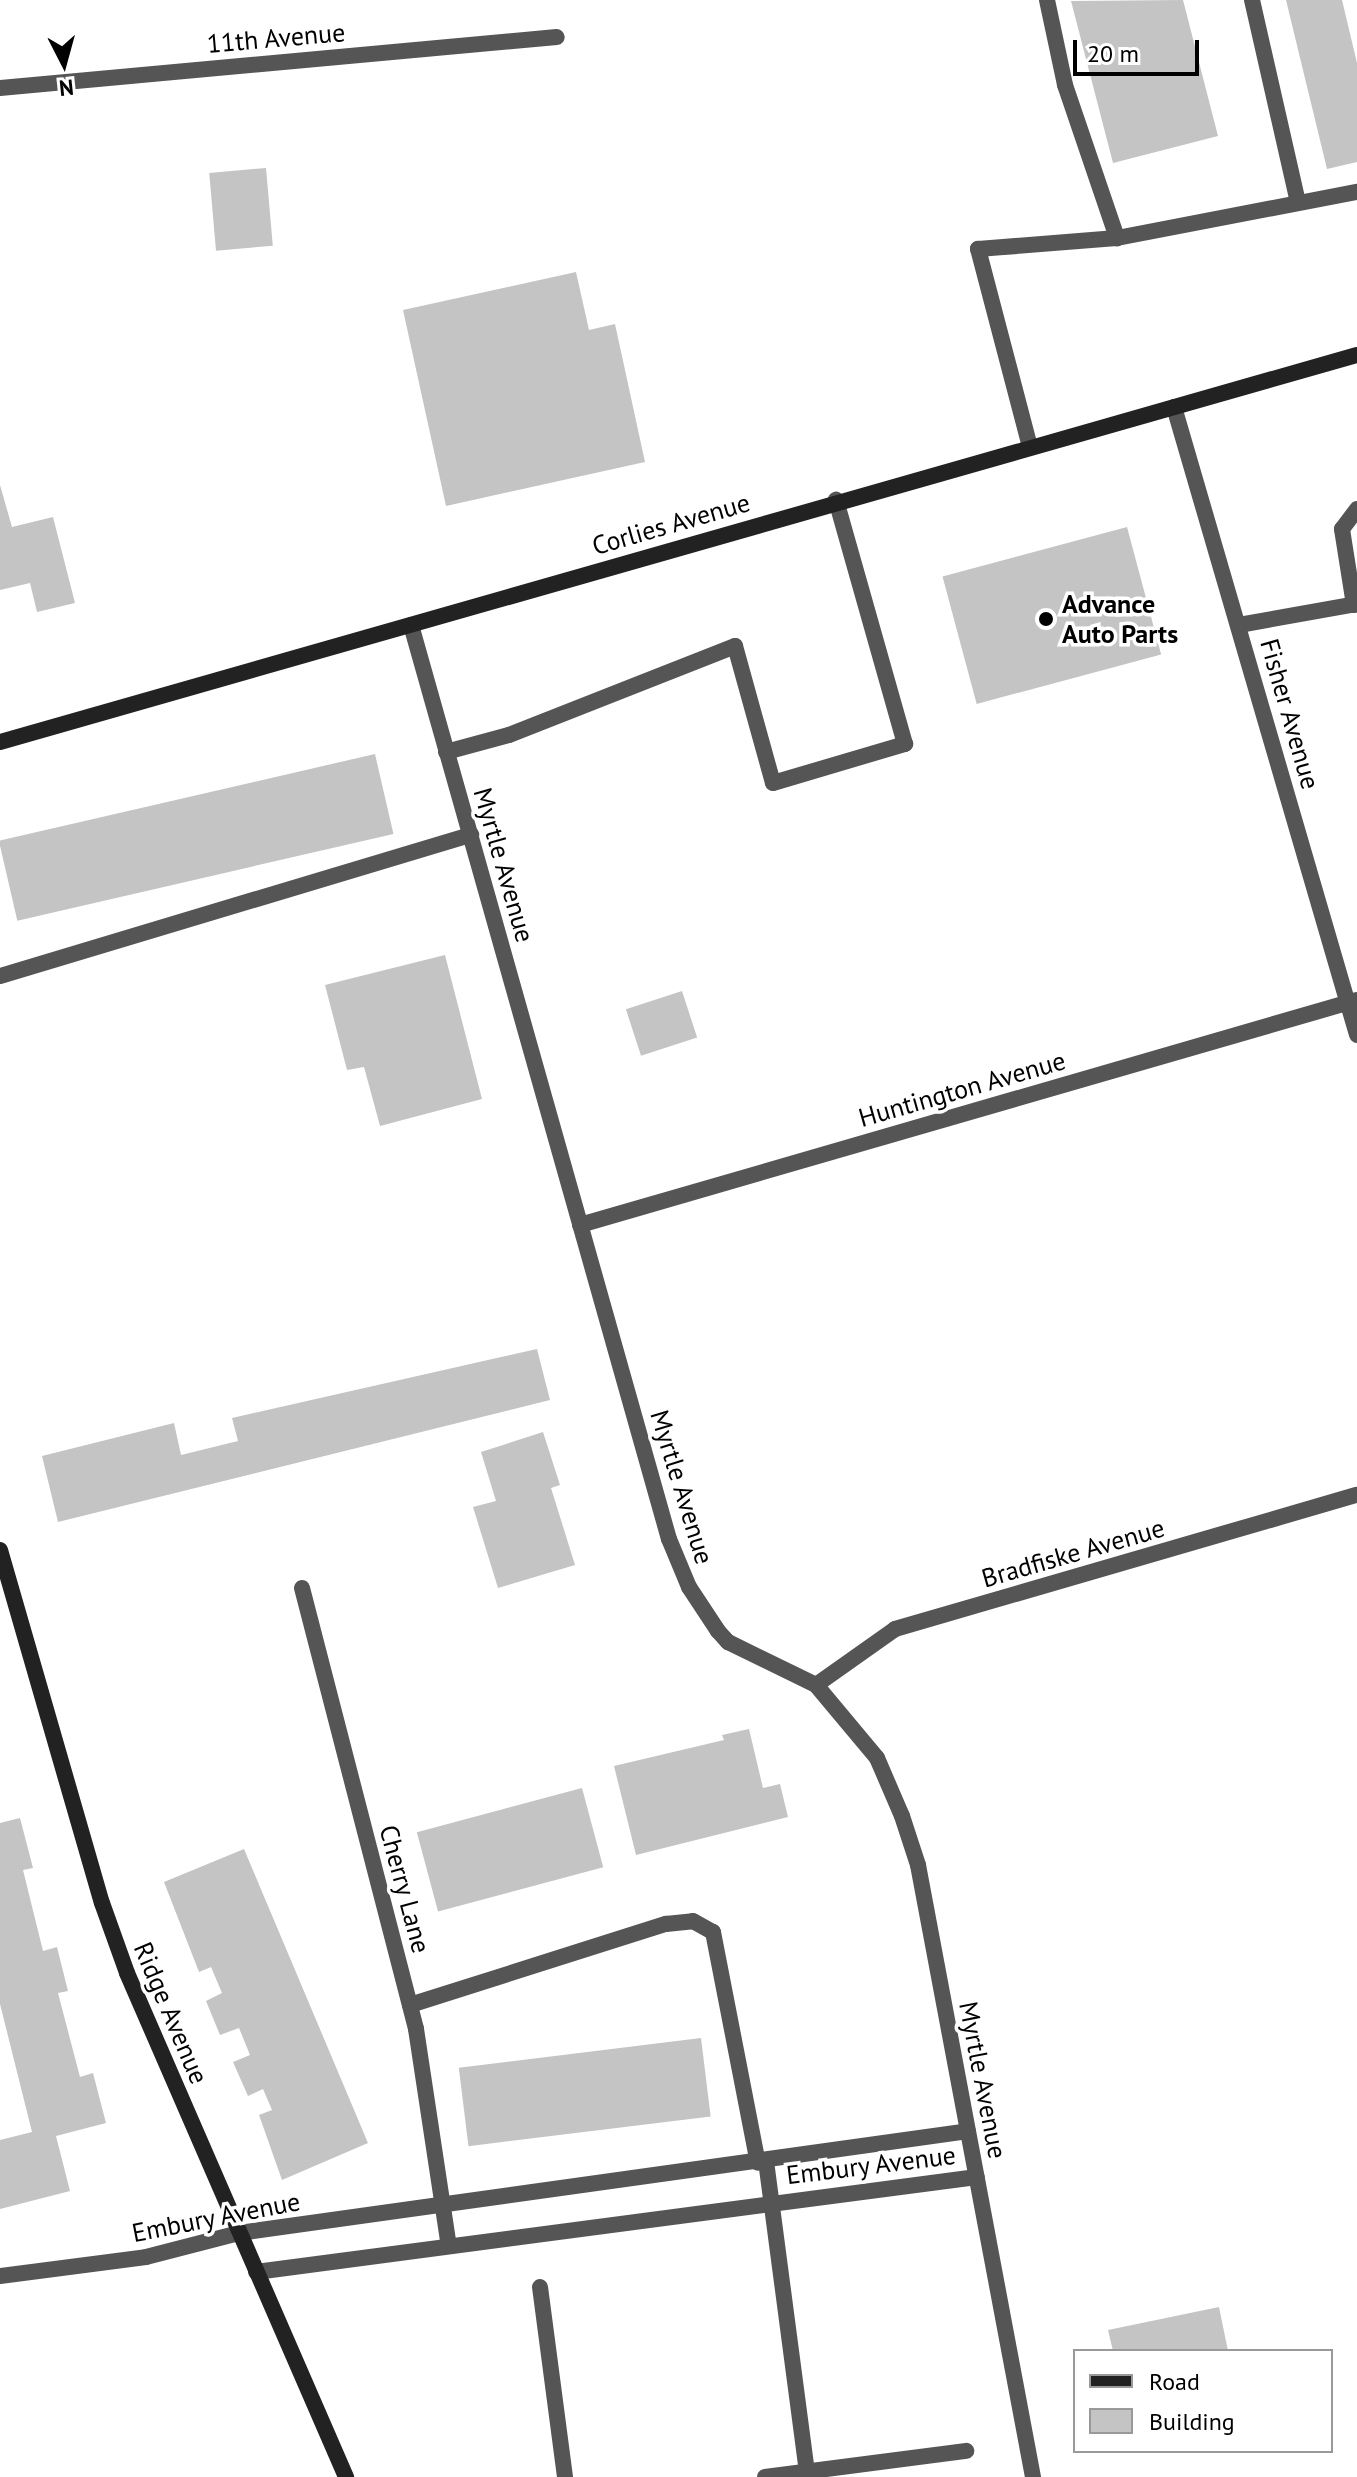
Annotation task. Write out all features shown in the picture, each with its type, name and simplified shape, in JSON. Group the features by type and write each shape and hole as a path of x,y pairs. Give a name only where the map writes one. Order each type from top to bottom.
{"main road":[{"name":"Corlies Avenue","path":"0,742 836,500 1357,355"},
{"name":"Ridge Avenue","path":"0,1550 102,1903 239,2233 346,2477"}],"street":[{"path":"1047,0 1065,85 1117,238"},
{"path":"1252,0 1298,202"},
{"name":"11th Avenue","path":"0,88 557,37"},
{"path":"1030,447 978,249 1117,238 1357,192"},
{"name":"Fisher Avenue","path":"1174,407 1352,1001 1357,1035"},
{"path":"446,752 509,735 735,646 773,783 905,744 836,500"},
{"path":"1239,625 1356,605 1342,529 1357,509"},
{"name":"Myrtle Avenue","path":"411,625 669,1539 689,1587 728,1642 816,1685 877,1758 902,1816 918,1865 1033,2477"},
{"path":"0,976 471,835"},
{"name":"Huntington Avenue","path":"580,1225 1352,1001"},
{"name":"Bradfiske Avenue","path":"816,1685 895,1629 1357,1495"},
{"name":"Cherry Lane","path":"302,1588 410,2005 441,2206"},
{"path":"410,2005 666,1924 693,1921 713,1932 762,2162"},
{"name":"Embury Avenue","path":"0,2276 146,2257 239,2233 968,2131"},
{"name":"Embury Avenue","path":"762,2162 772,2202"},
{"name":"Embury Avenue","path":"256,2272 977,2177"},
{"path":"772,2202 807,2472"},
{"path":"441,2206 449,2246"},
{"path":"540,2287 565,2477"},
{"path":"765,2477 966,2451"}],"building":[{"path":"1183,0 1218,136 1113,163 1071,1"},
{"path":"1286,0 1342,0 1357,63 1357,162 1327,169"},
{"path":"266,168 273,246 216,251 209,173"},
{"path":"576,272 589,330 615,324 645,462 446,506 403,310"},
{"path":"0,485 12,527 53,517 75,603 37,612 30,583 0,590"},
{"path":"1127,527 1161,655 977,704 943,576"},
{"path":"375,754 393,834 17,921 0,841"},
{"path":"445,955 482,1099 380,1126 364,1067 347,1070 325,985"},
{"path":"682,991 697,1038 641,1056 626,1009"},
{"path":"537,1349 550,1400 58,1522 42,1456 174,1423 181,1455 238,1441 232,1418"},
{"path":"543,1432 560,1485 551,1488 575,1565 498,1588 473,1507 496,1501 481,1452"},
{"path":"749,1729 763,1788 780,1784 788,1817 636,1855 614,1766 724,1740 722,1735"},
{"path":"582,1788 603,1867 438,1911 417,1832"},
{"path":"20,1818 33,1868 23,1870 43,1951 57,1947 68,1991 58,1993 80,2077 93,2073 106,2123 56,2136 70,2191 0,2209 0,2140 32,2132 0,2004 0,1823"},
{"path":"244,1849 368,2143 282,2180 259,2115 272,2110 263,2089 248,2096 233,2062 250,2055 239,2028 220,2035 206,2001 222,1993 211,1967 199,1972 164,1882"},
{"path":"701,2038 711,2116 468,2146 459,2068"},
{"path":"1219,2307 1228,2349 1113,2349 1108,2330"}],"place":[{"name":"Advance Auto Parts","path":"1046,619"}]}
